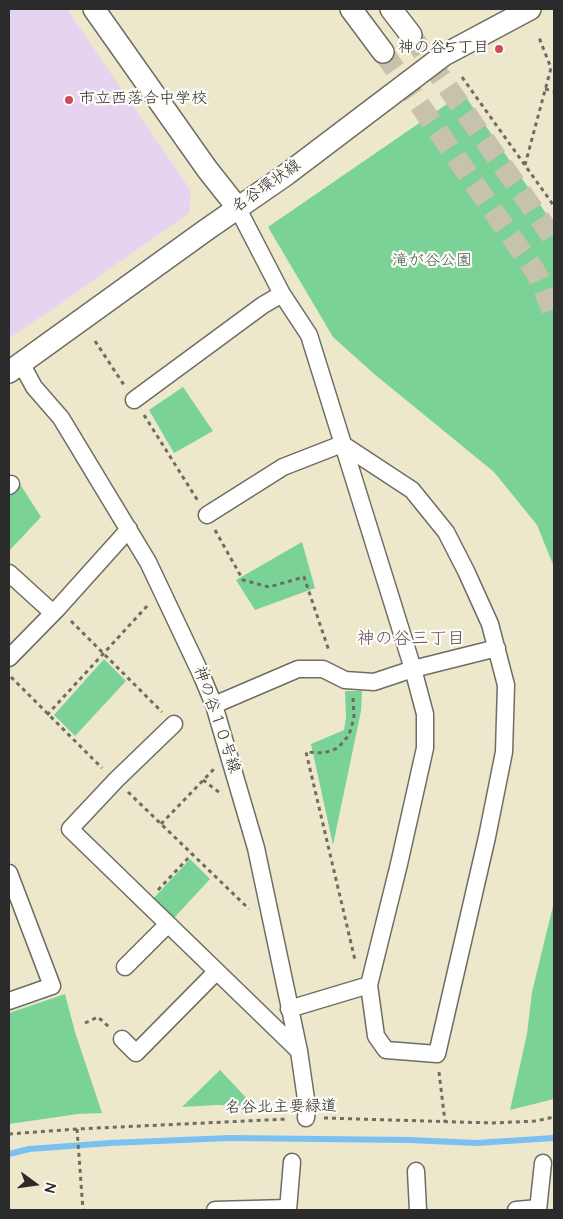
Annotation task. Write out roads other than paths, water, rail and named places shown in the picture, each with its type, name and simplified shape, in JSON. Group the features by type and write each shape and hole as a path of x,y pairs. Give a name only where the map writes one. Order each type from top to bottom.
{"street":[{"path":"94,9 207,169 237,208 282,294 309,336 336,418 342,444 425,714 424,748 399,864 365,986 376,1036 386,1050 437,1054 487,837 504,752 506,685 490,624 446,532 412,490 342,444"},
{"path":"391,9 411,35"},
{"name":"名谷環状線","path":"15,367 287,174 444,56 530,9"},
{"path":"352,11 383,52"},
{"path":"134,400 263,305 282,294"},
{"name":"神の谷１０号線","path":"15,367 61,418 129,529 148,562 202,674 214,705 256,848 298,1051 307,1106 306,1118"},
{"path":"207,516 283,468 342,444"},
{"path":"9,658 129,529"},
{"path":"9,573 55,610"},
{"path":"214,705 298,669 323,669 345,680 374,682 497,648"},
{"path":"174,724 111,776 70,829 298,1051"},
{"path":"9,873 52,986 9,1001"},
{"path":"125,967 168,924"},
{"path":"122,1039 136,1053 216,972"},
{"path":"289,1009 365,986"},
{"path":"215,1210 288,1209 292,1162"},
{"path":"516,1210 538,1209 543,1163"},
{"path":"416,1171 418,1210"}],"waterway":[{"path":"9,1154 29,1149 110,1143 230,1138 410,1140 476,1143 554,1138"}],"tunnel":[{"path":"411,35 554,239"},
{"path":"383,52 537,274 554,314"}],"place":[{"name":"神の谷5丁目","path":"499,49"},
{"name":"市立西落合中学校","path":"69,100"}],"district":[{"name":"神の谷三丁目","path":"411,640"}],"park label":[{"name":"滝が谷公園","path":"432,262"}]}
